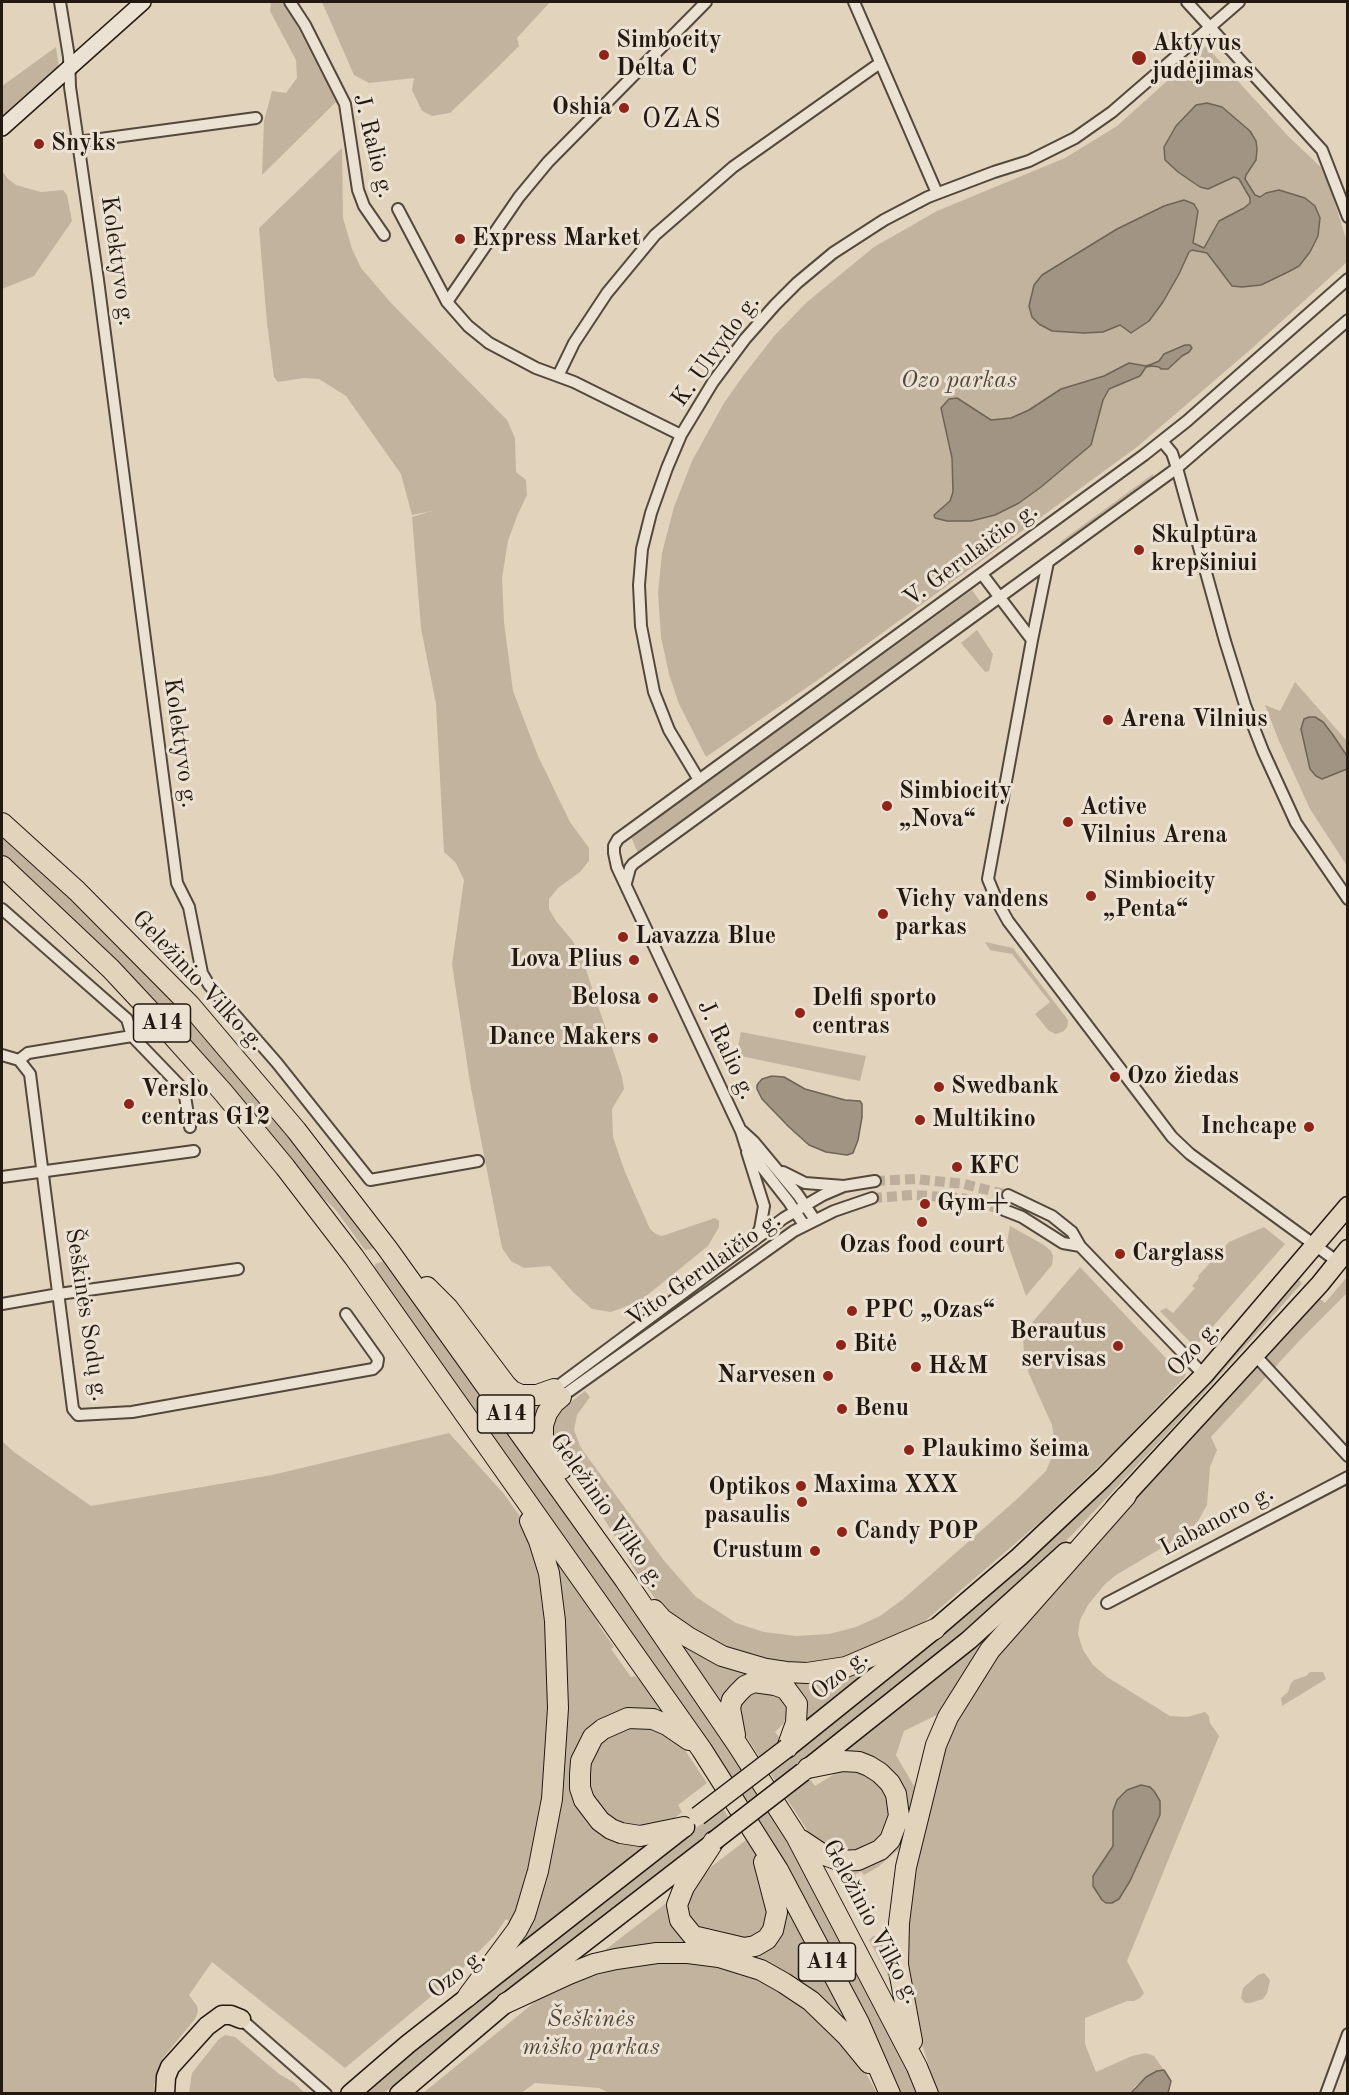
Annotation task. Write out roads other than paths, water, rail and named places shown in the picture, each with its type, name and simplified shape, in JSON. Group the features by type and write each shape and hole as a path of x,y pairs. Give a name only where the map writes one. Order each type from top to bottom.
{"highway":[{"name":"Geležinio Vilko g.","path":"2,823 77,891 190,1005 296,1130 385,1244 620,1572 737,1744 796,1836 917,2067 928,2094"},
{"name":"A14","path":"2,866 111,969 222,1091 285,1167 354,1257 702,1750 778,1870 859,2023 890,2093"},
{"path":"2,880 38,910 62,923"},
{"path":"354,1257 362,1261 375,1258 385,1244 448,1308 506,1385 521,1395 557,1393 543,1425 543,1436 547,1447 589,1507 620,1572 662,1619 700,1644 722,1656 776,1670 807,1673 846,1667 935,1629"},
{"path":"468,1996 517,1930 525,1915 547,1830 554,1776 558,1690 553,1597 540,1541 509,1475"},
{"path":"917,2067 901,1988 897,1947 906,1867 936,1745 948,1717 990,1650 1126,1496"},
{"path":"737,1744 731,1720 732,1700 745,1686 754,1682 764,1682 786,1689 797,1704 796,1723 787,1748"},
{"path":"691,1822 640,1836 611,1829 596,1816 584,1800 580,1788 581,1761 593,1737 616,1722 628,1718 653,1719 667,1725 702,1750"},
{"path":"796,1836 822,1854 841,1861 858,1860 880,1850 890,1840 899,1816 896,1794 890,1783 880,1773 859,1761 843,1761 806,1770"},
{"path":"714,1841 680,1895 677,1905 680,1920 693,1936 749,1948 763,1942 771,1934 776,1924 777,1912 756,1836"},
{"path":"506,2003 569,1974 616,1959 657,1953 688,1953 719,1957 761,1970 811,2001 846,2035 890,2093"}],"main road":[{"name":"Ozo g.","path":"350,2094 468,1996 787,1748 935,1629 1019,1557 1204,1375 1347,1206"},
{"name":"Ozo g.","path":"399,2094 506,2003 969,1640 1126,1496 1256,1355 1342,1255"},
{"path":"165,2094 166,2077 170,2067 214,2019 231,2015 241,2019"},
{"path":"177,2094 180,2065 190,2046"}],"street":[{"name":"Kolektyvo g.","path":"60,2 177,883 189,907 202,973 209,985 278,1063 370,1180 478,1161"},
{"path":"2,128 143,2"},
{"name":"J. Ralio g.","path":"290,2 305,25 345,104 358,190 363,206 384,235"},
{"path":"447,302 519,197 548,162 706,2"},
{"path":"854,2 937,193"},
{"path":"1187,2 1322,150 1347,217"},
{"name":"K. Ulvydo g.","path":"699,780 669,730 657,700 645,656 639,585 642,549 651,513 681,435 713,382 741,344 797,283 849,242 884,220 937,193 1029,161 1075,138 1112,112 1239,2"},
{"path":"558,376 574,343 607,293 655,235 733,167 880,63"},
{"path":"78,142 256,118"},
{"name":"J. Ralio g.","path":"398,209 447,302 468,326 489,343 536,368 574,382 681,435"},
{"name":"V. Gerulaičio g.","path":"614,853 614,846 624,834 1162,441 1347,279"},
{"path":"626,883 627,873 633,864 1177,468 1347,320"},
{"path":"1162,441 1172,453 1177,468 1225,641 1245,705 1263,751 1296,823 1347,899"},
{"path":"1048,562 988,879 1008,921 1173,1137 1190,1154 1316,1245"},
{"path":"982,574 1032,640"},
{"path":"614,853 633,864"},
{"path":"614,853 617,867 626,883"},
{"name":"J. Ralio g.","path":"626,883 741,1131 746,1147 804,1225"},
{"path":"2,909 127,1018 132,1036 184,1090 190,1127"},
{"path":"2,1055 19,1060 28,1053 132,1036"},
{"name":"Šeškinės Sodų g.","path":"19,1060 30,1074 75,1413 82,1416 132,1412 373,1369 378,1359 346,1314"},
{"path":"741,1131 773,1165 796,1180 805,1183 844,1186 875,1181"},
{"path":"746,1147 764,1206 760,1229 753,1240"},
{"path":"2,1177 194,1151"},
{"name":"Vito Gerulaičio g.","path":"557,1393 754,1258 815,1220 806,1205 773,1165"},
{"name":"Vito Gerulaičio g.","path":"557,1393 753,1240 795,1211 844,1186"},
{"path":"1008,1195 1052,1216 1072,1232 1080,1246 1204,1375"},
{"path":"815,1220 872,1198"},
{"path":"1004,1210 1022,1217 1063,1243 1080,1246"},
{"name":"Ozo g.","path":"1316,1245 1342,1255"},
{"path":"2,1304 238,1269"},
{"path":"1256,1355 1347,1456"},
{"name":"Labanoro g.","path":"1107,1603 1347,1477"},
{"path":"241,2019 326,2094"},
{"path":"1326,2094 1347,2034"}],"tunnel":[{"path":"875,1181 916,1179 964,1184 1008,1195"},
{"path":"872,1198 913,1195 962,1198 1004,1210"}],"place":[{"name":"Simbocity Delta C","path":"604,55"},
{"name":"Aktyvus judėjimas","path":"1139,58"},
{"name":"Oshia","path":"624,108"},
{"name":"Snyks","path":"39,144"},
{"name":"Express Market","path":"460,239"},
{"name":"Skulptūra krepšiniui","path":"1139,550"},
{"name":"Arena Vilnius","path":"1108,720"},
{"name":"Simbiocity „Nova“","path":"887,806"},
{"name":"Active Vilnius Arena","path":"1068,822"},
{"name":"Simbiocity „Penta“","path":"1091,896"},
{"name":"Vichy vandens parkas","path":"883,914"},
{"name":"Lavazza Blue","path":"623,937"},
{"name":"Lova Plius","path":"634,960"},
{"name":"Belosa","path":"653,998"},
{"name":"Delfi sporto centras","path":"800,1013"},
{"name":"Dance Makers","path":"653,1038"},
{"name":"Ozo žiedas","path":"1115,1077"},
{"name":"Swedbank","path":"939,1087"},
{"name":"Verslo centras G12","path":"129,1104"},
{"name":"Multikino","path":"920,1120"},
{"name":"Inchcape","path":"1309,1127"},
{"name":"KFC","path":"957,1167"},
{"name":"Gym+","path":"925,1204"},
{"name":"Ozas food court","path":"922,1222"},
{"name":"Carglass","path":"1120,1254"},
{"name":"PPC „Ozas“","path":"852,1311"},
{"name":"Bitė","path":"841,1345"},
{"name":"Berautus servisas","path":"1118,1346"},
{"name":"H&M","path":"916,1367"},
{"name":"Narvesen","path":"828,1376"},
{"name":"Benu","path":"842,1409"},
{"name":"Plaukimo šeima","path":"909,1450"},
{"name":"Maxima XXX","path":"801,1486"},
{"name":"Optikos pasaulis","path":"802,1502"},
{"name":"Candy POP","path":"842,1532"},
{"name":"Crustum","path":"815,1551"}],"district":[{"name":"OZAS","path":"682,120"}],"park label":[{"name":"Ozo parkas","path":"959,381"},
{"name":"Šeškinės miško parkas","path":"591,2034"}]}
